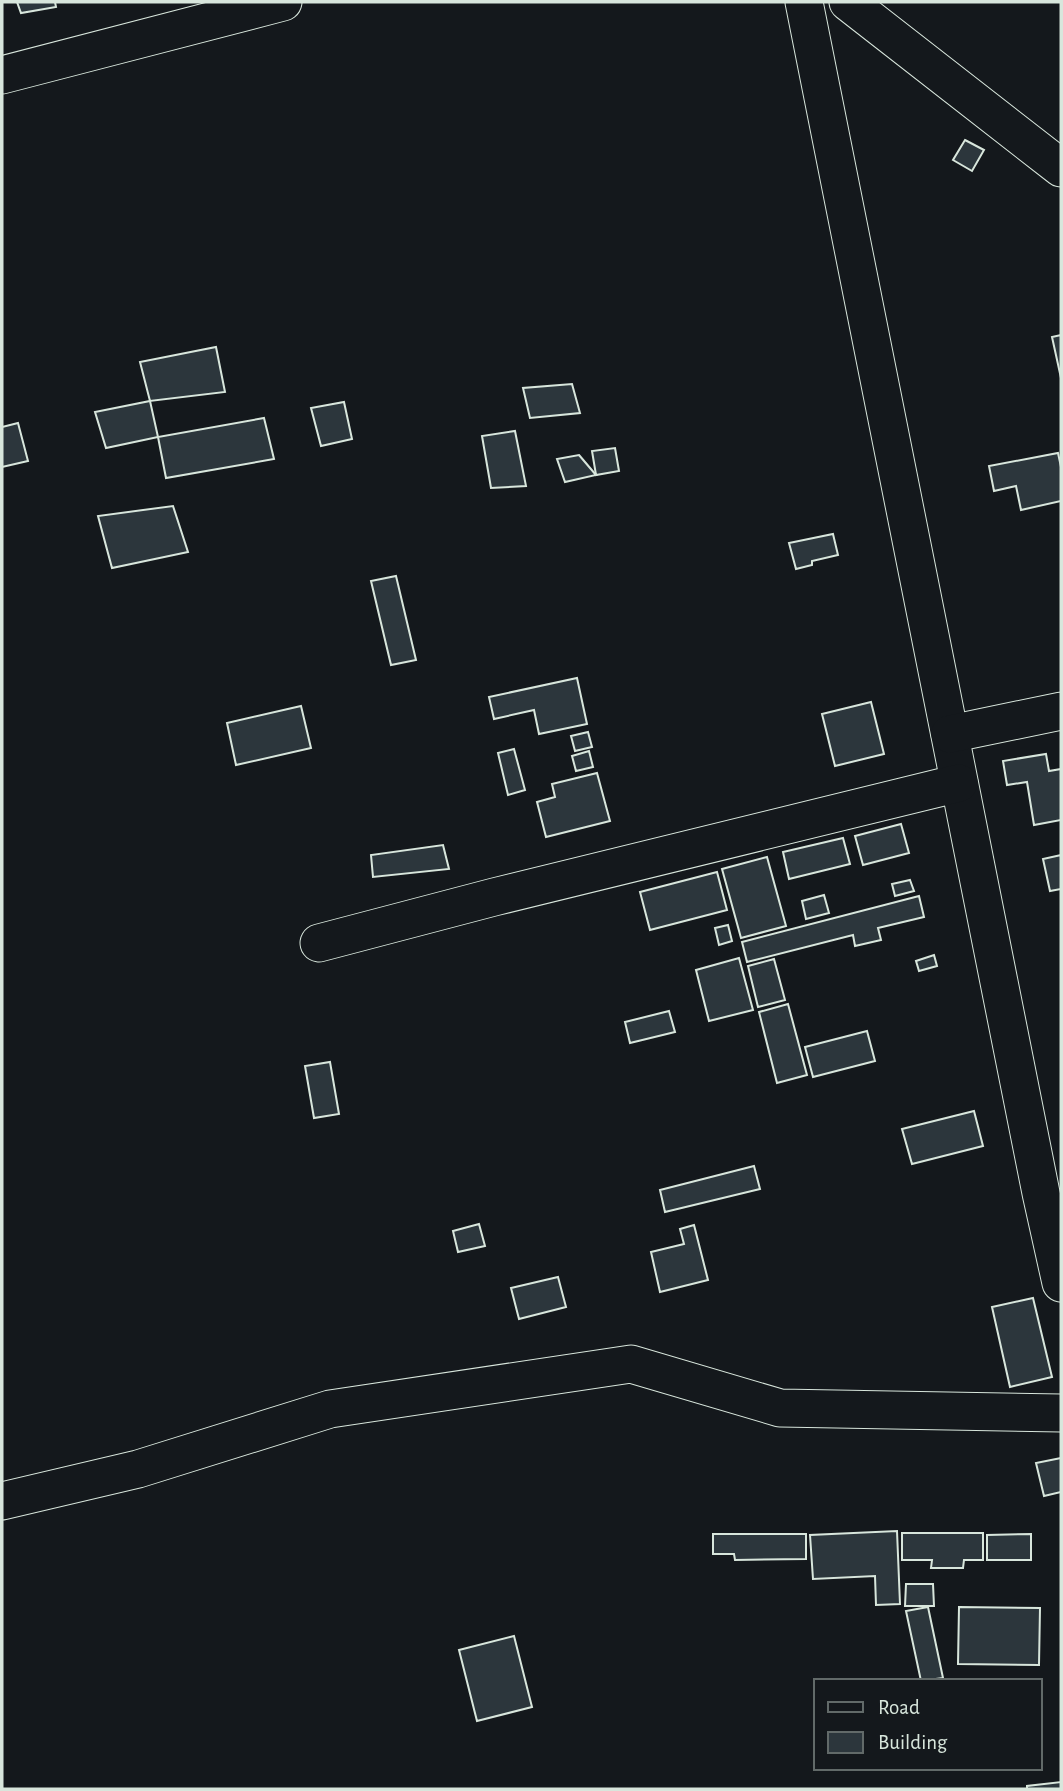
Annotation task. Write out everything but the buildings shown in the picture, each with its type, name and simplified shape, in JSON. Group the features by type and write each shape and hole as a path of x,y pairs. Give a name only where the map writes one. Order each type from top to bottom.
{"street":[{"path":"2,75 283,2"},
{"path":"804,2 1035,1166 1061,1283"},
{"path":"848,2 1046,143 1061,168"},
{"path":"950,734 1061,711"},
{"path":"319,943 494,897 959,783"},
{"path":"2,1501 138,1469 330,1409 631,1364 780,1408 1061,1413"}]}
